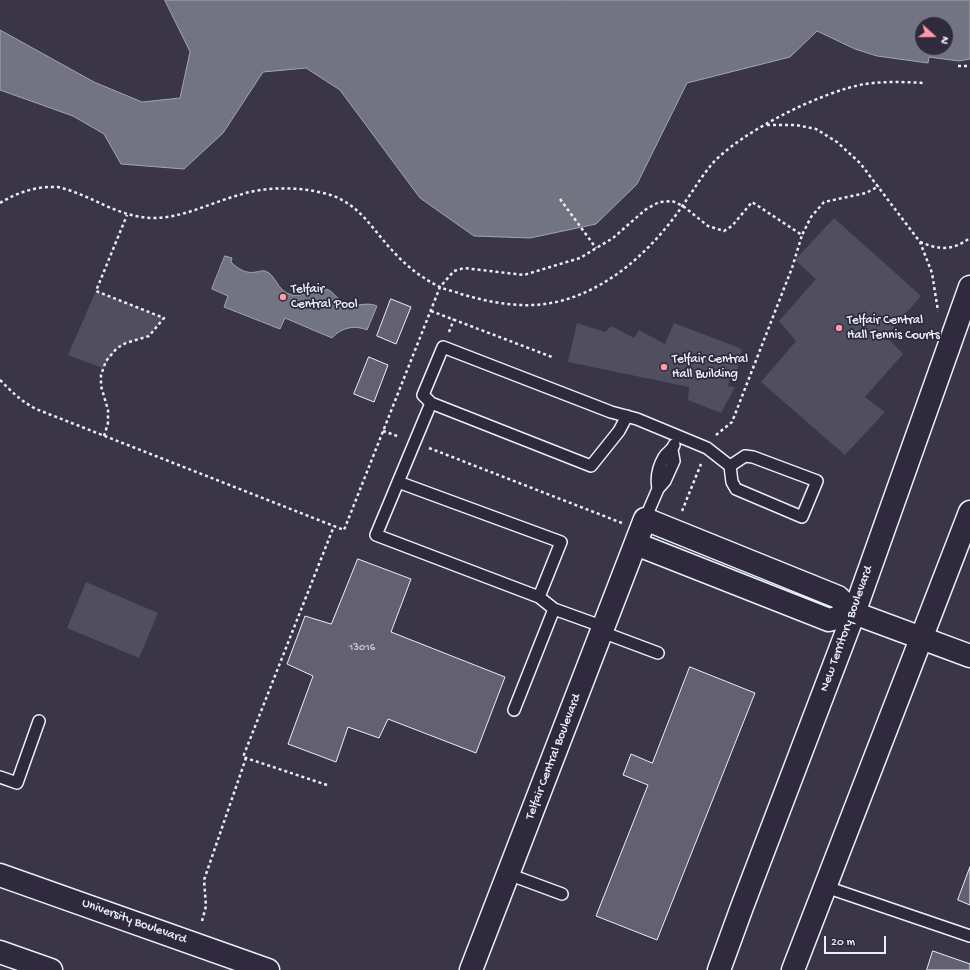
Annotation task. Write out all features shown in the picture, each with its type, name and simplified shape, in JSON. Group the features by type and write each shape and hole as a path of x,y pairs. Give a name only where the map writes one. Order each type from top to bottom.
{"main road":[{"name":"New Territory Boulevard","path":"719,970 854,613 970,287"},
{"path":"793,970 970,512"},
{"path":"641,531 725,579 829,620 854,613"},
{"path":"641,531 735,555 838,596 854,613 970,656"},
{"name":"Telfair Central Boulevard","path":"471,970 641,531"},
{"path":"725,579 735,555"},
{"name":"University Boulevard","path":"0,875 268,970"},
{"path":"0,952 51,970"}],"lane":[{"path":"628,416 619,431 591,466 431,403 423,395 443,347 611,412 628,416 707,448 730,466 732,482 736,489 802,516 817,481 753,457 745,456 730,466"},
{"path":"431,403 376,536 539,597 554,609 658,653"},
{"path":"641,531 658,489 656,478 664,457 672,450 677,437"},
{"path":"398,482 561,542 539,597"},
{"path":"514,710 554,609"},
{"path":"0,777 17,783 39,721"},
{"path":"508,874 562,894"},
{"path":"826,886 970,936"}],"path":[{"path":"958,66 970,66"},
{"path":"0,203 16,194 33,189 47,186 58,187 127,215 153,218 172,216 241,194 270,189 299,189 320,192 342,199 361,214 391,250 416,273 440,287 478,299 512,305 534,306 565,300 589,290 634,261 659,236 683,206 712,163 726,150 790,111 832,93 864,84 925,83"},
{"path":"766,125 796,125 816,129 843,147 860,163 879,186 920,242 932,273 938,313"},
{"path":"681,513 710,441 732,422 792,268 802,235 811,217 824,202 866,193 879,186"},
{"path":"560,199 596,248"},
{"path":"0,380 23,402 104,436 344,530 440,287 454,271 464,268 524,275 580,258 613,238 645,210 658,202 672,201 683,206 708,226 724,231 732,226 752,202 802,235"},
{"path":"104,436 108,424 108,410 101,386 101,375 106,361 117,348 126,343 149,336 164,318 96,291 127,215"},
{"path":"920,242 932,246 947,248 959,246 970,238"},
{"path":"431,311 552,357"},
{"path":"383,430 641,531"},
{"path":"327,785 243,757 334,526"},
{"path":"202,921 206,906 204,880 246,758"}],"shaded area":[{"name":"Telfair Central Hall Tennis Courts","path":"834,218 921,296 886,336 903,354 865,397 885,412 845,455 761,382 796,341 779,321 816,279 795,260"},
{"path":"96,291 164,318 149,336 126,343 117,348 103,368 68,355"},
{"name":"Telfair Central Hall Building","path":"577,323 605,332 611,326 634,338 639,330 665,344 674,323 742,349 737,371 731,372 728,386 735,387 721,413 688,400 689,387 568,362"},
{"path":"86,582 158,613 139,658 67,628"}],"water":[{"path":"165,0 970,0 970,59 959,61 929,57 928,63 877,56 855,49 817,31 790,57 687,83 637,184 596,224 530,238 474,236 420,198 340,90 306,68 263,72 223,133 184,169 121,164 104,134 73,116 0,90 0,30 94,82 142,102 180,98 190,52"},
{"name":"Telfair Central Pool","path":"225,256 232,258 231,262 242,270 249,272 264,271 269,273 283,290 292,295 296,296 317,288 321,288 329,290 346,304 369,304 377,306 367,330 353,327 344,329 332,338 285,318 280,329 224,307 228,296 212,289"}],"building":[{"path":"391,299 411,307 396,344 377,336"},
{"path":"369,357 388,365 374,402 354,394"},
{"path":"358,559 411,579 391,632 505,677 476,753 388,719 379,738 348,727 336,762 288,744 313,676 287,664 305,616 331,624"},
{"path":"690,667 755,693 657,940 596,916 648,785 623,775 631,754 652,763"},
{"path":"970,867 970,905 958,900"},
{"path":"933,951 970,964 970,970 927,970"}],"place":[{"name":"Telfair Central Pool","path":"283,297"},
{"name":"Telfair Central Hall Tennis Courts","path":"839,328"},
{"name":"Telfair Central Hall Building","path":"664,367"}]}
